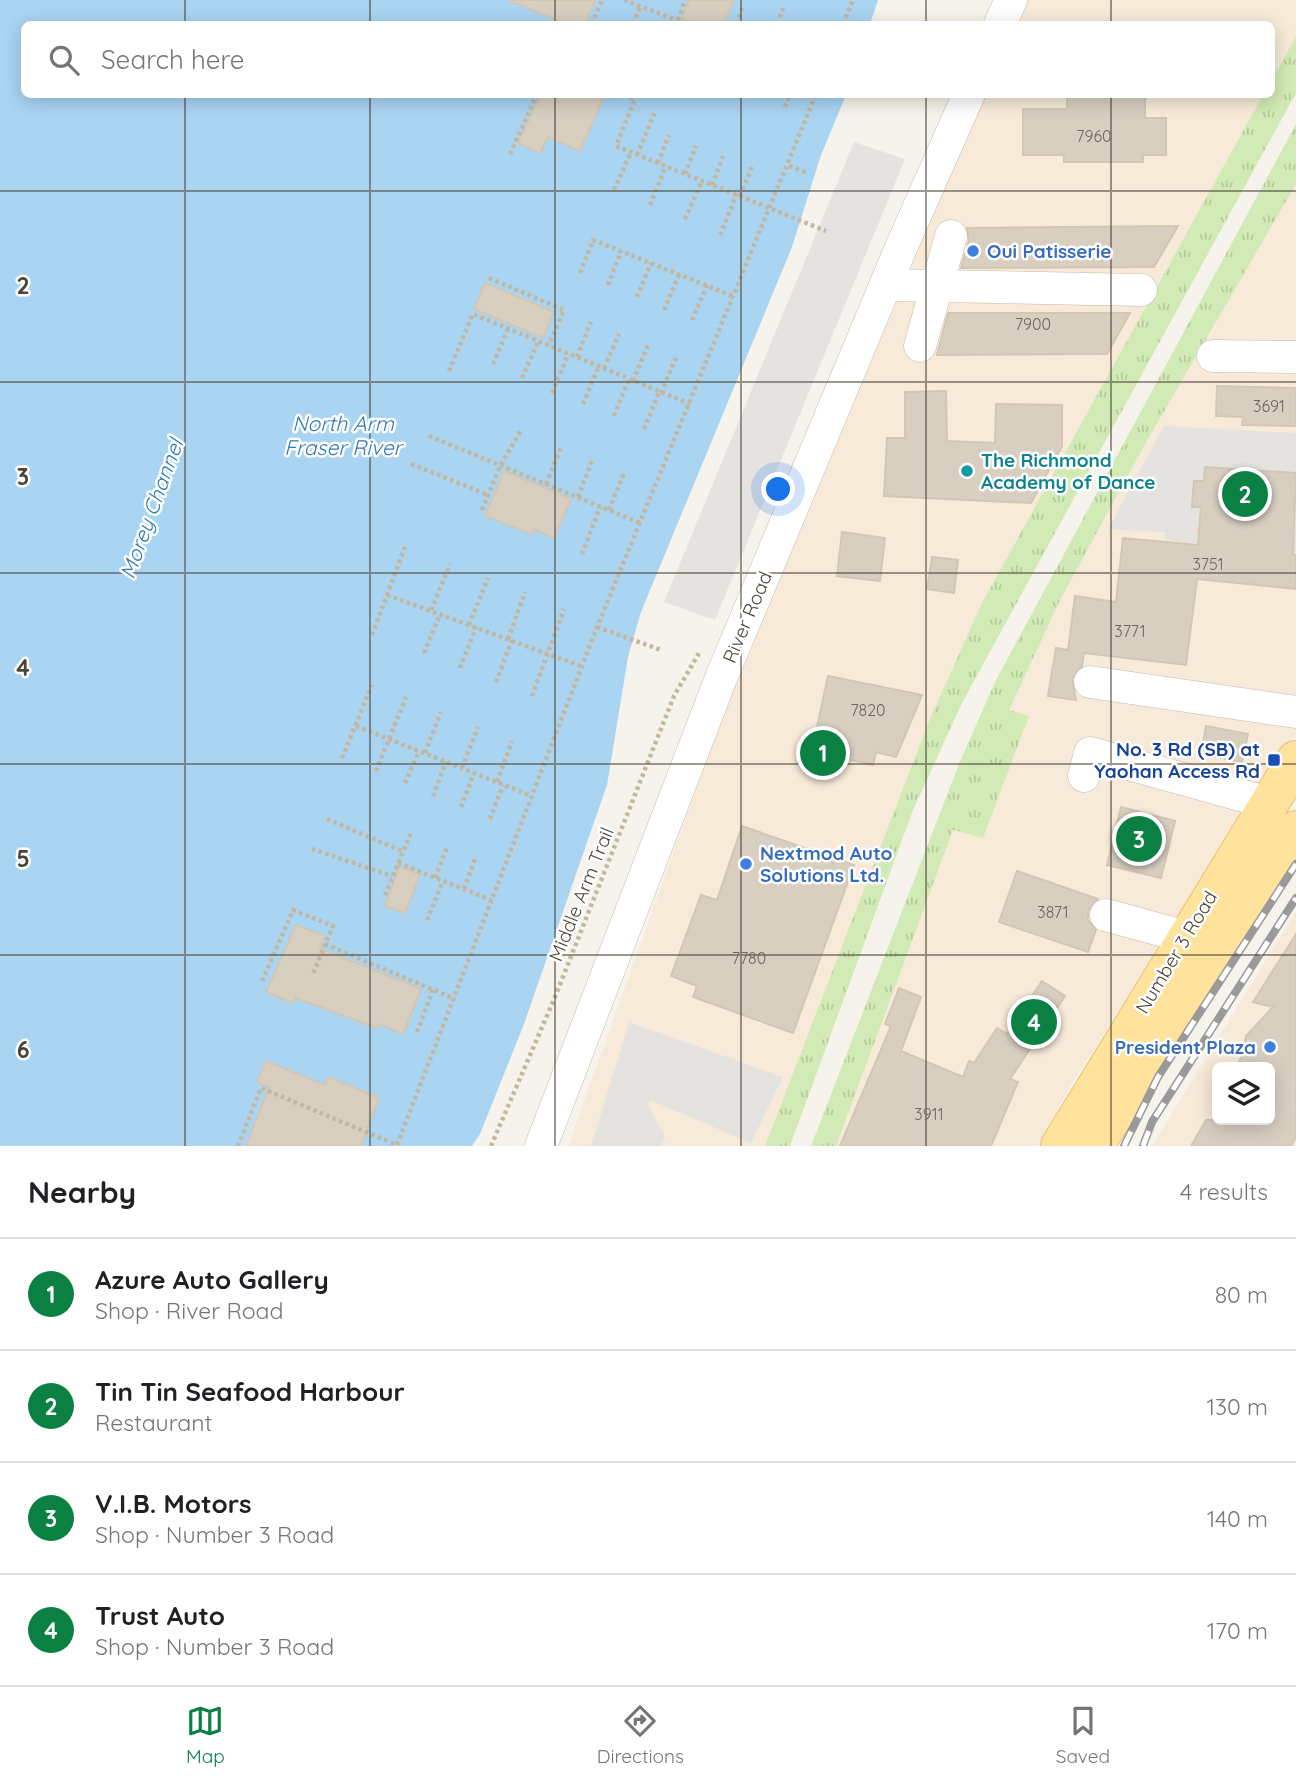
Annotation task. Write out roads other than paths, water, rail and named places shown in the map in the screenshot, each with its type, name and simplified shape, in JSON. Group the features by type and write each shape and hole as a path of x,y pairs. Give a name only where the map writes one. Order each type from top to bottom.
{"main road":[{"name":"Number 3 Road","path":"1060,1146 1296,760"},
{"name":"Number 3 Road","path":"1094,1146 1296,830"}],"street":[{"path":"1001,21 1011,0"},
{"name":"River Road","path":"541,1146 721,678 967,98"},
{"path":"920,346 934,288 951,236"},
{"path":"886,285 1141,290"},
{"path":"1213,356 1296,357"},
{"path":"1090,682 1296,712"},
{"path":"1084,776 1090,753 1269,803"},
{"path":"1106,915 1186,937"}],"water":[{"name":"North Arm Fraser River","path":"0,0 878,0 871,21 21,21 21,98 845,98 821,155 792,247 641,612 628,657 607,785 524,1024 480,1134 472,1146 0,1146"}],"railway":[{"path":"1124,1146 1158,1077 1296,864"},
{"path":"1143,1146 1152,1122 1296,898"}],"place":[{"name":"Oui Patisserie","path":"973,251"},
{"name":"The Richmond Academy of Dance","path":"967,471"},
{"name":"Tin Tin Seafood Harbour","path":"1245,494"},
{"name":"Azure Auto Gallery","path":"823,753"},
{"name":"No. 3 Rd (SB) at Yaohan Access Rd","path":"1274,760"},
{"name":"V.I.B. Motors","path":"1139,839"},
{"name":"Nextmod Auto Solutions Ltd.","path":"746,864"},
{"name":"Trust Auto","path":"1034,1022"},
{"name":"President Plaza","path":"1270,1047"}],"water label":[{"name":"Morey Channel","path":"152,509"}]}
